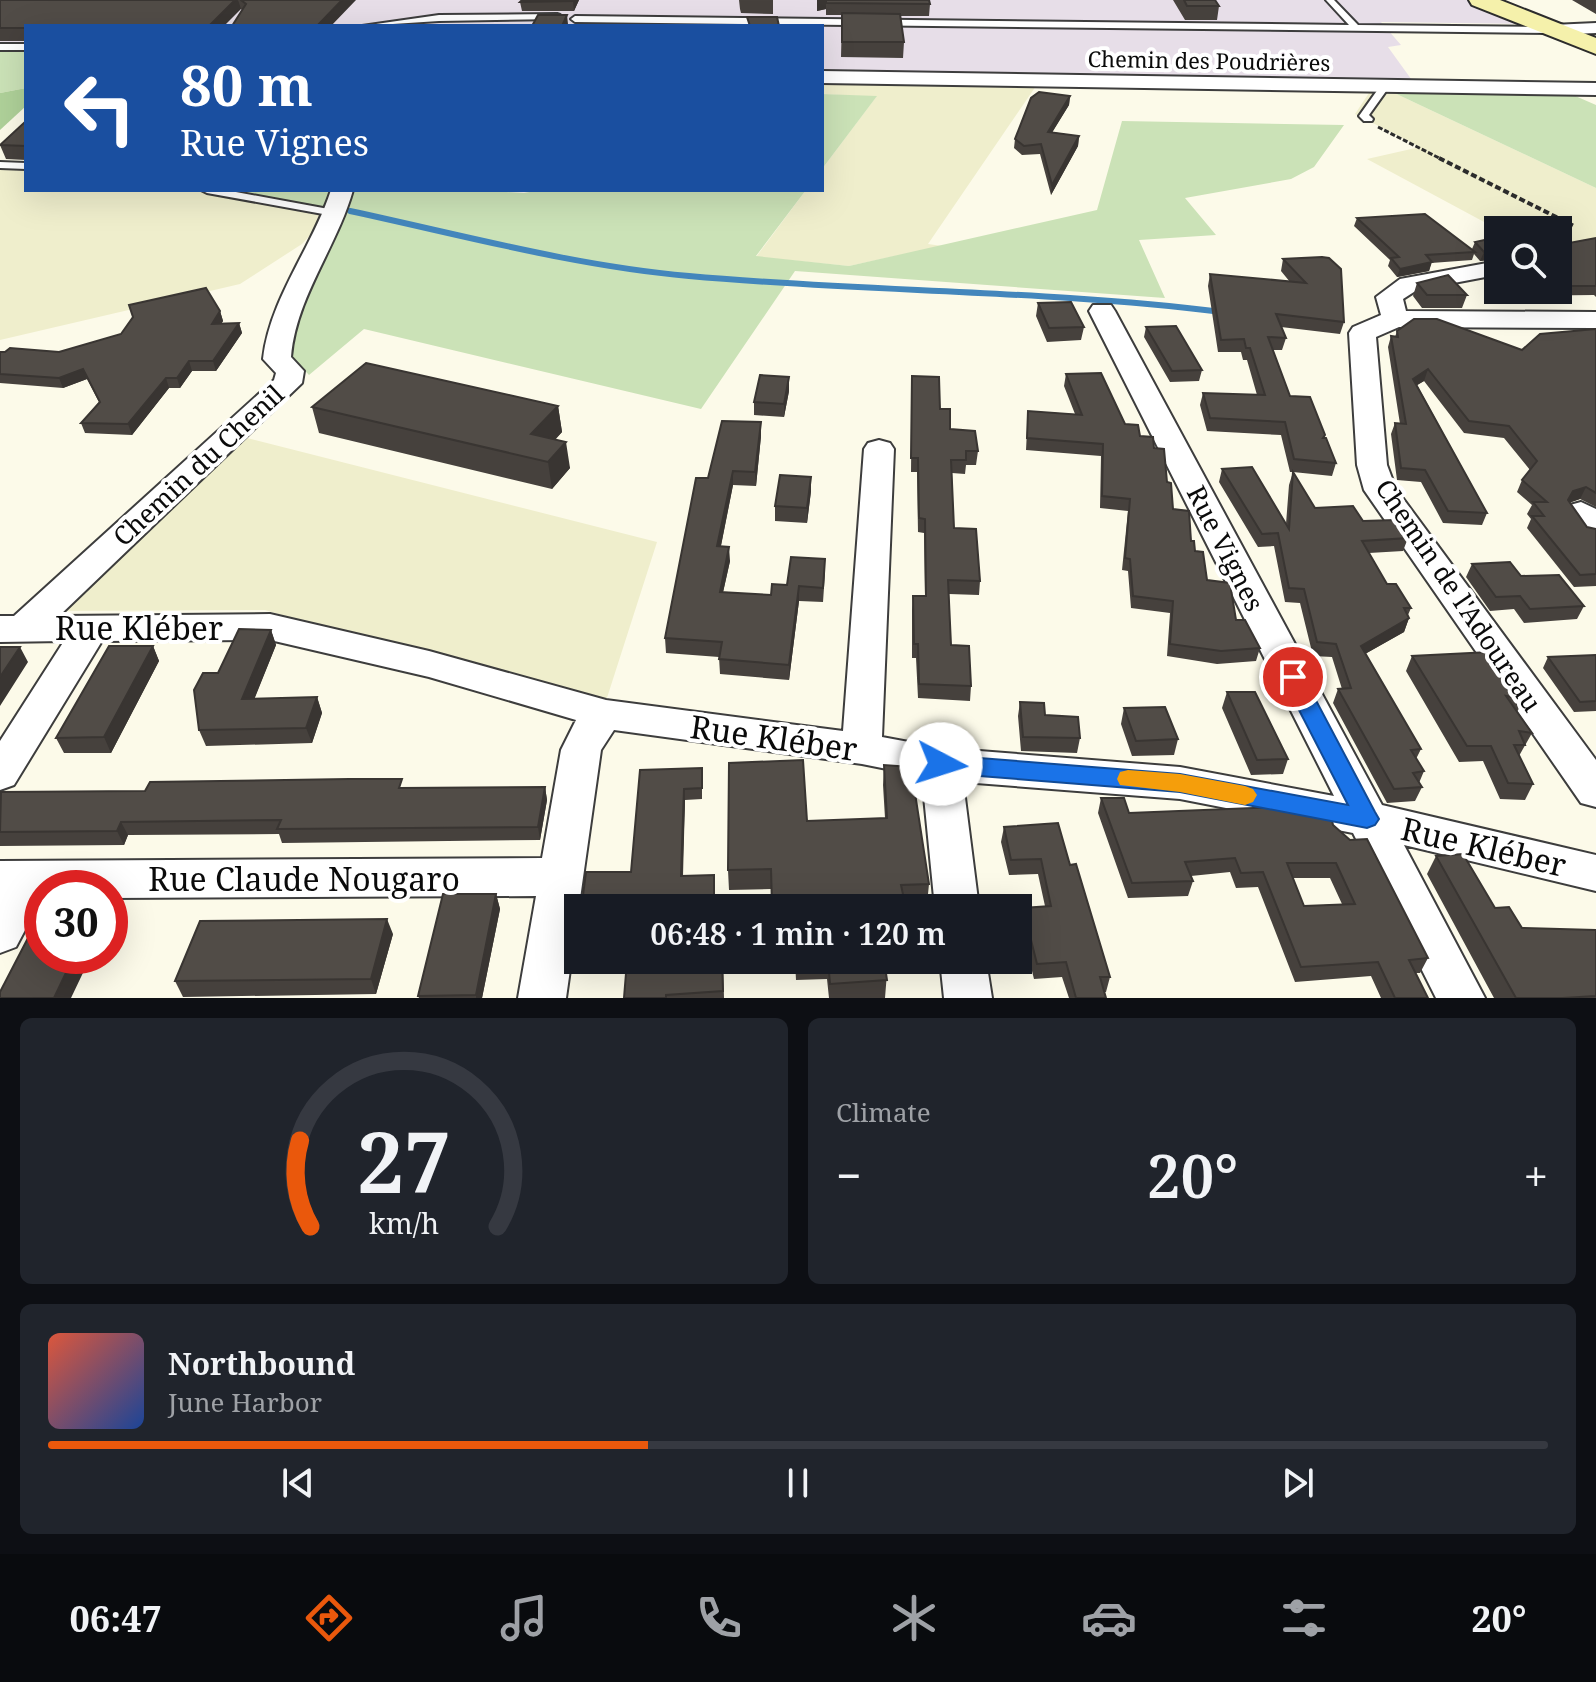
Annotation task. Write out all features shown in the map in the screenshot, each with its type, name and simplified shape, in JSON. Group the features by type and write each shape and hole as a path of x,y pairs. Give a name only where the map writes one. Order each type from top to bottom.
{"street":[{"path":"1480,0 1596,47"},
{"path":"1552,30 1596,28"},
{"name":"Chemin des Poudrières","path":"824,77 1596,89"},
{"name":"Chemin du Chenil","path":"12,628 288,383 290,371 277,359 277,346 292,301 327,234 338,201"},
{"path":"1395,319 1389,297 1409,284 1484,271"},
{"name":"Rue Vignes","path":"1102,311 1461,998"},
{"name":"Chemin de l'Adoureau","path":"1596,320 1395,319 1362,333 1372,465 1380,490 1596,791"},
{"path":"862,749 879,449"},
{"path":"0,774 92,627"},
{"name":"Rue Kléber","path":"12,628 270,627 429,664 606,714 862,749 941,764 1180,783 1367,819 1596,873"},
{"path":"542,998 581,750 593,725 606,714"},
{"path":"941,764 955,894"},
{"name":"Rue Claude Nougaro","path":"15,880 560,877"},
{"path":"0,933 15,880"},
{"path":"965,974 968,998"}],"lane":[{"path":"1330,0 1355,27"},
{"path":"401,24 772,24"},
{"path":"824,24 1552,30"},
{"path":"0,47 24,47"},
{"path":"1368,119 1364,116 1384,87"},
{"path":"0,165 24,166"},
{"path":"231,192 338,201"}],"path":[{"path":"1368,119 1574,226"}],"shaded area":[{"path":"0,0 1468,0 1526,24 1381,22 1401,45 1388,47 1414,83 824,74 824,24 24,24 24,51 0,51"}],"green space":[{"path":"0,51 24,51 24,88 0,93"},
{"path":"824,80 1036,86 928,244 942,246 849,266 756,257 805,192 824,192 824,166 876,97 824,94"},
{"path":"24,88 24,108 0,130 0,93"},
{"path":"1371,90 1388,90 1596,188 1596,238 1572,244 1572,216 1484,216 1484,222 1367,159 1420,147 1355,114"},
{"path":"1388,90 1573,95 1596,105 1596,188"},
{"path":"824,94 877,96 824,166"},
{"path":"1122,121 1344,125 1314,167 1291,179 1185,198 1216,235 1139,240 1165,298 795,271 701,409 364,329 309,375 290,355 287,340 341,216 209,192 804,192 756,256 849,266 1097,210"},
{"path":"0,168 24,168 24,192 209,192 323,213 316,229 302,244 240,284 0,340"},
{"path":"243,437 657,542 605,704 438,661 265,610 55,611"}],"building":[{"path":"0,0 235,0 211,24 24,24 24,28 0,28"},
{"path":"241,0 342,0 319,24 233,24 246,4"},
{"path":"522,0 574,0 520,2"},
{"path":"826,0 929,0 930,4 826,3"},
{"path":"1184,0 1215,0 1219,6 1187,6"},
{"path":"842,13 900,14 904,42 842,42"},
{"path":"538,15 567,15 563,24 533,24"},
{"path":"747,17 777,17 779,24 749,24"},
{"path":"1039,92 1070,96 1048,132 1079,136 1052,185 1041,144 1024,146 1015,139 1031,98"},
{"path":"24,123 24,146 0,145"},
{"path":"1425,214 1475,252 1426,255 1432,262 1400,269 1391,258 1399,257 1357,218"},
{"path":"1596,238 1596,286 1572,286 1572,242"},
{"path":"1484,240 1484,252 1475,242"},
{"path":"1329,258 1341,269 1344,322 1276,314 1286,338 1268,337 1290,396 1310,397 1325,435 1323,438 1326,438 1336,463 1294,459 1285,422 1210,418 1203,393 1265,395 1250,348 1246,348 1244,339 1221,340 1210,274 1306,283 1283,259"},
{"path":"1448,275 1467,295 1427,295 1417,283"},
{"path":"206,288 220,311 212,324 239,323 213,361 189,361 177,378 166,378 128,424 81,423 100,402 83,369 59,378 0,374 0,352 10,348 59,352 121,334 133,317 129,305"},
{"path":"1071,302 1084,327 1049,328 1038,303"},
{"path":"1414,319 1437,319 1522,350 1540,334 1596,329 1596,493 1586,487 1573,491 1568,500 1587,527 1596,529 1596,574 1580,575 1532,516 1544,516 1533,502 1547,502 1522,480 1537,461 1509,426 1469,421 1428,369 1413,379 1487,513 1448,511 1425,470 1401,468 1395,423 1406,424 1391,336 1398,337 1397,331"},
{"path":"1176,326 1202,370 1172,371 1146,327"},
{"path":"366,363 558,406 531,434 566,442 548,462 312,407"},
{"path":"1101,373 1125,424 1138,425 1140,436 1153,437 1154,448 1164,449 1173,509 1189,511 1191,541 1194,541 1195,551 1203,552 1207,580 1230,583 1236,620 1245,620 1260,648 1221,651 1170,644 1173,601 1133,596 1130,559 1125,558 1130,499 1102,496 1103,444 1027,438 1028,411 1082,415 1066,374"},
{"path":"760,375 789,377 784,404 754,402"},
{"path":"912,376 939,377 940,409 950,409 950,429 975,431 978,451 966,451 966,460 951,460 954,528 976,529 980,581 948,580 951,645 969,646 971,686 919,684 913,596 926,596 925,519 919,518 918,458 911,458"},
{"path":"722,421 761,422 755,472 733,471 717,546 729,547 720,592 771,595 772,584 787,585 791,557 825,559 823,588 799,586 789,665 719,659 722,642 665,638 696,478 708,478"},
{"path":"1252,467 1289,529 1293,472 1315,508 1353,506 1363,521 1395,520 1408,538 1362,541 1387,584 1396,584 1411,608 1404,608 1409,618 1361,646 1421,749 1411,750 1424,771 1413,773 1422,787 1394,789 1338,689 1351,688 1336,644 1317,642 1304,589 1289,588 1278,533 1262,534 1222,469"},
{"path":"780,475 811,477 807,508 775,506"},
{"path":"1510,562 1521,576 1559,575 1584,606 1530,609 1520,596 1496,597 1472,564"},
{"path":"239,629 271,630 242,699 317,697 306,728 199,730 194,690 203,673 218,673"},
{"path":"109,646 153,646 104,737 56,738"},
{"path":"0,647 20,647 0,677"},
{"path":"1490,652 1524,699 1506,696 1532,733 1519,731 1525,745 1514,745 1533,784 1508,783 1491,746 1467,746 1412,656"},
{"path":"1596,655 1596,701 1580,702 1548,657"},
{"path":"1227,692 1255,692 1288,759 1257,760"},
{"path":"1020,702 1044,703 1045,715 1078,717 1080,738 1023,737"},
{"path":"1165,707 1178,739 1136,741 1124,708"},
{"path":"803,760 807,821 887,818 884,765 911,767 929,884 901,885 903,894 772,894 771,869 728,870 729,763"},
{"path":"702,768 702,788 684,789 681,876 714,875 714,894 583,894 586,872 631,872 640,770"},
{"path":"402,779 399,788 545,787 538,827 277,829 281,820 121,822 117,831 0,832 1,792 145,791 150,782"},
{"path":"1101,798 1124,798 1129,813 1278,807 1331,816 1333,825 1350,840 1367,839 1428,958 1409,960 1428,998 1395,998 1378,962 1301,967 1263,872 1241,873 1235,858 1185,862 1193,881 1132,883","holes":["1287,863 1336,863 1355,904 1304,906"]},
{"path":"1058,823 1070,865 1076,864 1110,977 1100,977 1106,998 1076,998 1066,962 1037,964 1032,944 1032,907 1051,906 1041,859 1011,860 1004,827"},
{"path":"1463,854 1495,908 1509,907 1522,928 1596,930 1596,996 1516,998 1436,856"},
{"path":"443,894 496,894 476,995 418,996"},
{"path":"387,919 371,979 175,981 200,921"},
{"path":"24,946 24,974 65,974 54,998 0,998 0,992"},
{"path":"626,974 722,974 723,991 666,995 666,998 624,998"},
{"path":"829,974 886,974 887,980 830,984"}],"waterway":[{"path":"350,211 519,249 604,265 689,276 1089,299 1222,312"}],"slow traffic":[{"path":"1128,779 1180,783 1245,795"}],"route":[{"path":"941,764 1180,783 1367,819 1293,677"}]}
